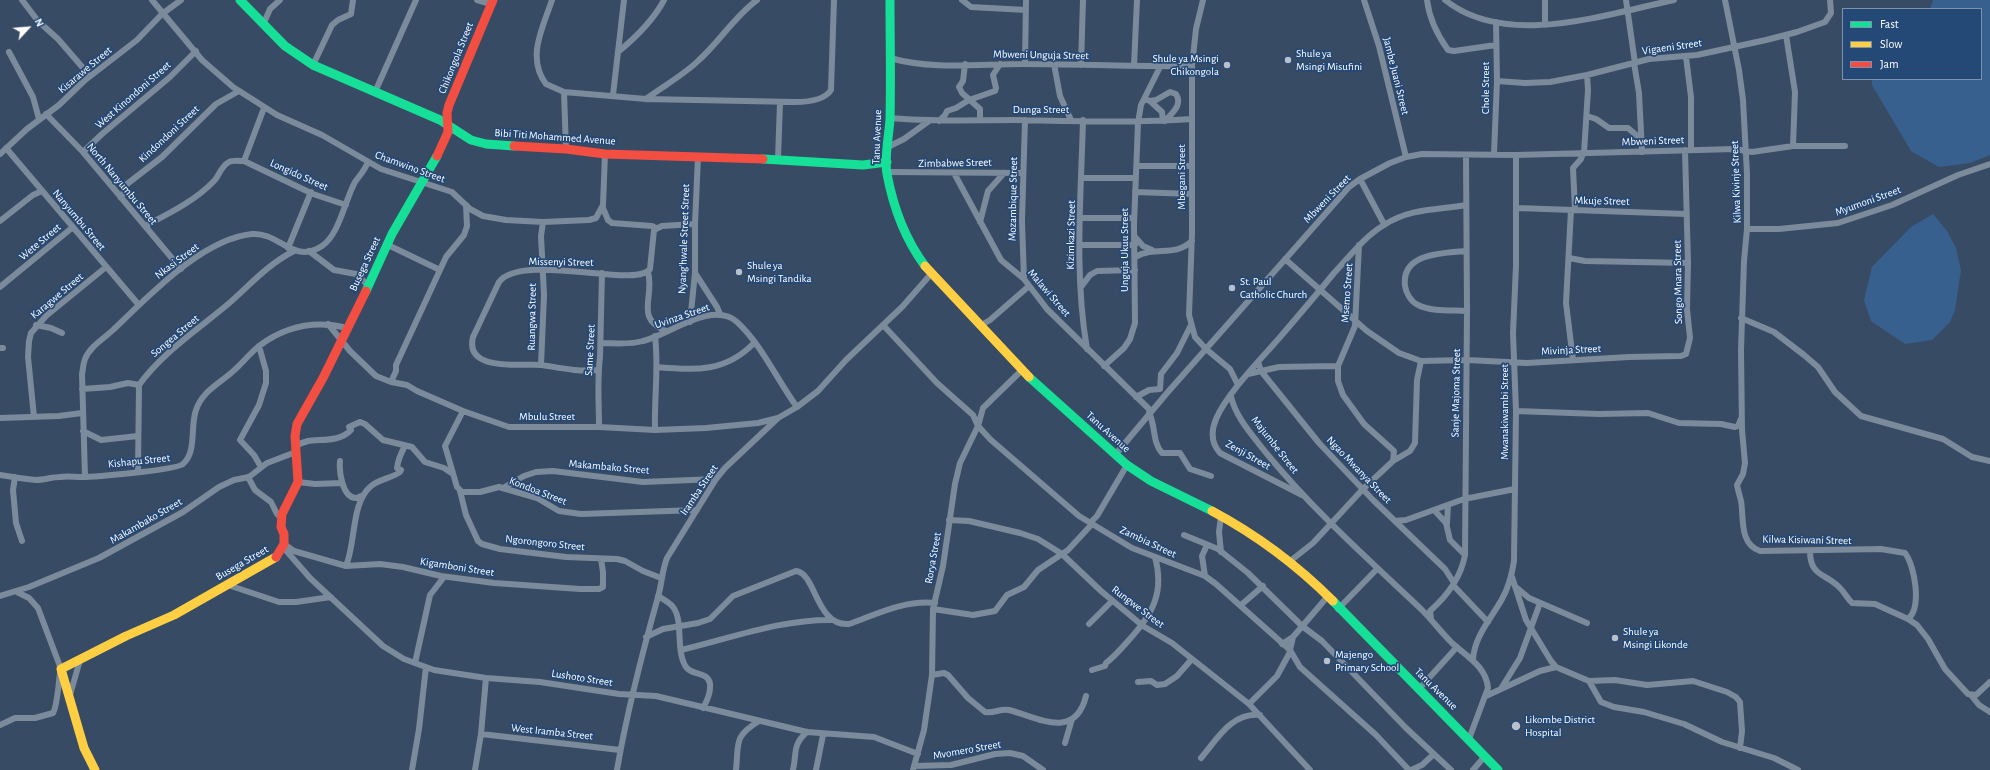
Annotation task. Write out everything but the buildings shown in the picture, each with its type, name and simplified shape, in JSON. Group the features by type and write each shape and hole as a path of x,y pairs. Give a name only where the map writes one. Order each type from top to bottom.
{"street":[{"name":"Chamwino Street","path":"152,0 162,14 196,51 228,82 264,108 322,135 368,162 403,177 422,181 452,192 476,214 506,220 543,222 592,220 596,218 603,208"},
{"name":"Kisarawe Street","path":"0,154 90,76 137,40 162,14 181,0"},
{"name":"Bibi Titi Mohammed Avenue","path":"240,0 285,46 313,65 440,120 471,140 486,144 566,149 605,154 698,158 778,159 863,165 887,162"},
{"path":"263,25 270,9 280,0"},
{"path":"313,65 332,25 338,20 351,14 353,0"},
{"path":"375,92 416,0"},
{"path":"477,0 492,2"},
{"path":"552,0 536,50 537,63 546,84 564,92 646,99 780,102 817,100 828,95 830,90 834,0"},
{"path":"613,95 624,0"},
{"path":"618,52 630,42 654,16 664,0"},
{"path":"646,99 697,62 717,42 728,26 757,0"},
{"name":"Tanu Avenue","path":"890,0 890,118 887,172 894,203 904,230 913,250 931,274 1022,370 1127,465 1151,482 1221,516 1289,562 1328,596 1338,608 1498,770"},
{"path":"962,0 971,7 1026,10"},
{"path":"1025,64 1026,0"},
{"path":"1081,65 1083,0"},
{"path":"1134,66 1138,0"},
{"name":"Mbegani Street","path":"1203,0 1196,29 1192,66 1192,241 1189,310 1191,325 1195,337 1206,349 1230,369 1238,386"},
{"name":"Jambe Juani Street","path":"1364,0 1379,46 1406,157"},
{"path":"1427,0 1428,10 1433,23 1448,50 1454,51 1496,45"},
{"path":"1445,0 1466,13 1496,22 1545,25 1674,0"},
{"path":"1545,0 1545,25"},
{"path":"1626,0 1639,93 1642,152"},
{"name":"Kilwa Kivinje Street","path":"1725,0 1743,100 1747,229 1742,318"},
{"name":"Vigaeni Street","path":"1497,81 1537,83 1587,76 1657,58 1686,57 1786,35 1825,22 1831,12 1830,0"},
{"path":"23,1 38,21 58,38 90,76"},
{"name":"Chikongola Street","path":"448,126 447,113 449,105 492,2"},
{"name":"Chole Street","path":"1494,154 1497,81 1496,22"},
{"path":"1786,35 1795,92 1793,146"},
{"name":"West Kinondoni Street","path":"83,152 102,134 170,77 196,51"},
{"path":"9,52 33,97 40,119"},
{"name":"Songo Mnara Street","path":"1629,357 1681,356 1686,354 1690,338 1687,310 1688,263 1686,214 1691,97 1686,57"},
{"name":"Mbweni Unguja Street","path":"890,58 910,63 1054,64 1160,67 1192,66"},
{"path":"965,64 962,81 959,87 969,100 980,109 980,120"},
{"path":"939,121 947,111 956,108 969,100 995,90 993,75 1000,64"},
{"path":"1054,64 1060,96 1071,120"},
{"name":"Unguja Ukuu Street","path":"1104,366 1124,348 1134,330 1136,312 1134,218 1138,122 1160,67"},
{"path":"1573,360 1566,303 1573,210 1572,168 1581,159 1584,153 1587,116 1587,76"},
{"path":"225,98 228,82"},
{"name":"Kindondoni Street","path":"124,187 162,157 209,111 225,98 239,91"},
{"path":"564,92 566,149"},
{"path":"1147,100 1156,100 1170,92 1176,94 1179,100 1178,104 1164,121"},
{"path":"1147,100 1162,112 1164,121"},
{"path":"778,159 780,102"},
{"path":"145,226 173,211 202,192 216,180 220,169 229,162 244,161 264,108"},
{"name":"North Nanyumbu Street","path":"46,114 83,152 181,269"},
{"path":"1587,116 1596,119 1609,128 1628,128 1642,140"},
{"name":"Dunga Street","path":"890,118 929,121 1083,120 1138,122 1192,120"},
{"name":"Mozambique Street","path":"1024,279 1023,173 1026,120"},
{"name":"Kizimkazi Street","path":"1083,120 1080,245 1081,287 1087,349"},
{"path":"888,147 929,121"},
{"name":"Busega Street","path":"281,517 298,482 296,449 297,424 323,378 388,245 442,147 448,126"},
{"name":"Mbweni Street","path":"1115,455 1150,412 1349,187 1360,179 1406,157 1439,153 1466,155 1516,155 1688,150 1745,150 1757,152 1793,146 1845,146"},
{"name":"Nanyumbu Street","path":"6,148 138,304"},
{"path":"605,154 603,208 608,220 612,223 652,226 656,228 694,224"},
{"name":"Sanje Majoma Street","path":"1430,611 1453,584 1463,568 1465,555 1464,500 1467,360 1466,155"},
{"name":"Mwanakiwambi Street","path":"1473,659 1474,647 1503,597 1512,577 1515,549 1516,411 1513,333 1517,208 1516,155"},
{"name":"Nyang'hwale Street Street","path":"690,322 695,272 694,224 698,158"},
{"name":"Longido Street","path":"244,161 310,192 346,205"},
{"path":"310,192 291,249 302,253 323,246 329,240 356,182 368,162"},
{"name":"Myumoni Street","path":"1747,229 1779,229 1838,223 1892,205 1958,175 1990,164"},
{"path":"1137,166 1192,166"},
{"name":"Zimbabwe Street","path":"887,172 1023,173"},
{"name":"Malawi Street","path":"954,173 996,254 1024,279 1047,309 1150,412"},
{"path":"980,222 988,191 1004,173"},
{"path":"1082,178 1136,178"},
{"path":"1360,179 1384,224"},
{"path":"112,187 124,187 121,198"},
{"path":"0,221 33,195 42,191"},
{"path":"1135,192 1192,194"},
{"path":"391,382 396,371 396,365 446,257 464,235 467,226 466,205"},
{"path":"1231,396 1319,290 1359,245 1384,224 1418,210 1466,205"},
{"name":"Mkuje Street","path":"1517,208 1686,214"},
{"path":"1081,218 1134,218"},
{"name":"Ruangwa Street","path":"541,365 544,295 541,236 543,222"},
{"name":"Wete Street","path":"0,287 73,226"},
{"path":"656,228 654,232 651,265 648,272 650,289 647,308 648,317 653,324 666,331"},
{"name":"Nkasi Street","path":"85,477 82,374 85,359 91,350 113,331 138,304 199,255 217,245 246,235 266,235 291,249"},
{"path":"1134,236 1142,246 1154,250 1179,250 1192,241"},
{"path":"1080,245 1135,244"},
{"path":"388,245 440,270"},
{"name":"Msemo Street","path":"1359,245 1354,330 1338,366 1338,381 1343,395 1364,424 1394,451 1394,462"},
{"name":"Songea Street","path":"139,385 158,362 253,283 270,264 291,249"},
{"path":"1135,258 1154,250"},
{"path":"309,251 334,270 356,274 369,286"},
{"path":"1466,251 1436,254 1416,261 1409,266 1405,275 1405,287 1408,296 1417,305 1428,308 1467,311"},
{"path":"1569,258 1586,261 1688,263"},
{"path":"1285,259 1355,321 1400,353 1420,361 1417,380 1415,443 1410,451 1394,462 1363,489 1313,543 1289,562"},
{"name":"Karagwe Street","path":"34,417 29,341 36,325 106,267"},
{"name":"Missenyi Street","path":"598,370 574,371 541,365 516,366 490,362 477,354 472,342 503,277 512,273 542,270 630,275 648,272"},
{"path":"1081,287 1090,275 1097,271 1135,270"},
{"path":"695,272 718,307 720,314"},
{"name":"Same Street","path":"599,427 600,399 598,370 602,273"},
{"name":"Iramba Street","path":"617,770 631,694 637,678 646,637 667,558 716,478 778,418 797,407 818,391 846,360 883,325 931,274"},
{"path":"980,326 990,320 1028,286"},
{"name":"Uvinza Street","path":"600,343 639,342 714,314 727,316 737,322 754,343 797,407"},
{"path":"1742,318 1774,332 1804,355 1818,367 1835,392 1861,416 1943,439 1972,457 1990,461"},
{"name":"Kilwa Kisiwani Street","path":"1742,318 1742,442 1744,469 1737,485 1741,501 1743,526 1749,542 1760,551 1882,550 1905,553 1911,563 1916,602 1913,614 1908,619"},
{"name":"Kishapu Street","path":"0,475 37,480 61,476 85,477 170,469 183,464 191,450 195,411 200,400 212,388 240,366 259,346 286,330 315,324 328,324 347,328"},
{"name":"Mbulu Street","path":"328,324 373,374 391,382 407,384 415,390 464,411 509,427 599,427 655,430 706,428 758,423 778,418"},
{"path":"36,325 62,332"},
{"name":"Zambia Street","path":"883,325 936,383 973,415 978,426 1006,454 1059,500 1091,523 1132,548 1205,576 1241,605 1290,650 1300,667 1376,735 1410,770"},
{"path":"1136,397 1149,390 1160,389 1161,374 1177,353 1191,325"},
{"path":"655,336 657,367 654,401 655,430"},
{"path":"657,367 682,369 714,368 743,354 754,343"},
{"path":"259,346 266,371 266,383 259,405 240,440 254,455 261,466"},
{"name":"Mivinja Street","path":"1420,361 1467,360 1515,363 1629,357"},
{"name":"Ngao Mwanya Street","path":"1258,362 1262,372 1309,432 1363,489 1445,569 1453,584 1488,622"},
{"path":"1248,374 1285,367 1338,366"},
{"name":"Rorya Street","path":"914,768 924,730 932,675 934,606 943,566 954,484 960,463 978,426 982,411 986,404 1022,370"},
{"path":"82,389 110,387 128,383 139,385 138,471"},
{"name":"Zenji Street","path":"1231,396 1216,419 1213,430 1215,447 1220,453 1302,495"},
{"name":"Majumbe Street","path":"1231,396 1237,413 1249,430 1302,495 1457,647 1473,659 1488,682 1486,696 1469,739"},
{"path":"460,491 453,474 445,446 464,411"},
{"path":"1516,411 1599,414 1648,413 1679,423 1721,424 1737,427"},
{"path":"1150,412 1153,421 1157,448 1162,454 1180,453 1190,469 1211,476"},
{"path":"0,418 82,413"},
{"path":"1742,418 1737,427 1742,442"},
{"name":"Makambako Street","path":"0,596 17,592 98,558 183,512 219,487 234,480 248,478 261,466 296,449 306,442 322,442 338,438 349,432 351,430 349,427 357,422 365,424 382,440 405,446"},
{"path":"83,431 101,440 138,436"},
{"path":"346,566 352,547 357,509 362,496 376,482 400,472 401,470 397,468 400,453 405,446 415,449 426,462 444,468 453,474"},
{"path":"340,460 342,483 350,495 356,498 362,496"},
{"path":"681,650 751,631 798,621 833,620 842,624 849,624 911,604 922,602 973,615 992,612 998,608 1007,596 1024,587 1038,570 1073,546 1097,516 1127,465"},
{"name":"Makambako Street","path":"504,488 524,476 536,472 553,471 643,482 716,478"},
{"path":"15,477 13,490 16,523 22,541"},
{"path":"248,478 255,490 271,502 277,514 281,517 284,546"},
{"path":"298,482 315,484 342,483"},
{"name":"Kondoa Street","path":"460,491 479,492 497,487 504,488 536,498 554,509 567,513 633,513 697,510"},
{"path":"1395,521 1406,520 1464,500 1515,489"},
{"name":"Ngorongoro Street","path":"460,491 466,515 480,544 500,549 601,559 617,559 625,561 643,572 662,578"},
{"path":"1448,505 1447,526 1450,540 1465,555"},
{"path":"1434,510 1447,526"},
{"path":"1221,516 1219,532 1221,552"},
{"name":"Rungwe Street","path":"950,520 969,521 1025,535 1038,539 1062,554 1112,601 1143,626 1172,643 1191,660 1248,704 1260,715 1310,770"},
{"path":"1184,535 1215,547 1263,586 1302,626 1322,641 1406,728 1449,769"},
{"path":"1205,576 1202,556 1207,545"},
{"name":"Busega Street","path":"61,670 126,636 174,615 275,559 284,546"},
{"name":"Kigamboni Street","path":"284,546 294,551 346,566 387,564 444,577 494,584 598,589 603,586 601,559"},
{"name":"Lushoto Street","path":"284,546 302,569 383,646 415,663 426,667 444,672 486,678 523,680 619,694 656,696 806,732 874,737 918,754"},
{"path":"1810,551 1810,563 1816,571 1839,587 1852,603 1874,604 1908,619 1924,632 1945,669 1979,705 1990,712"},
{"path":"1092,670 1105,666 1106,663 1143,626 1153,607 1159,586 1155,557"},
{"path":"1338,608 1377,569"},
{"path":"646,637 663,629 710,619 733,596 796,571 804,574 823,608 833,620"},
{"path":"415,663 429,597 444,577"},
{"path":"1512,577 1517,587 1524,615 1530,628 1556,667 1589,681 1615,680 1647,686 1693,681 1727,692 1736,697 1740,702 1742,731 1740,748"},
{"path":"228,585 279,602 296,602 331,597"},
{"path":"1241,605 1263,586"},
{"path":"1517,587 1527,597 1587,623"},
{"path":"17,592 29,598 38,608 70,695 84,748 91,766 95,770"},
{"path":"658,596 673,607 677,615 681,650 686,667 691,671 705,676 709,681 709,695 703,708"},
{"path":"1282,644 1293,637 1328,596"},
{"path":"1089,624 1112,601"},
{"path":"1502,688 1520,658 1540,603"},
{"path":"1422,611 1430,611 1430,619"},
{"path":"1248,704 1269,681 1274,679 1290,650 1293,637"},
{"path":"1419,689 1457,647"},
{"path":"70,695 80,660"},
{"path":"1138,682 1151,681 1157,685 1165,684 1177,676 1191,660"},
{"path":"412,770 420,729 426,667"},
{"path":"1486,696 1540,671 1556,667"},
{"path":"0,725 15,718 35,718 53,713 56,707 56,694 61,670"},
{"path":"932,675 944,673 948,675 968,698 987,713 1009,710 1049,723 1072,719 1081,710 1086,696"},
{"path":"475,770 481,734 486,678"},
{"path":"1589,681 1601,702 1606,705 1644,712 1684,724 1722,742 1774,758 1798,770"},
{"path":"1971,695 1976,694 1990,682"},
{"path":"1201,758 1236,719 1249,714 1260,715"},
{"path":"1065,742 1072,719"},
{"path":"736,770 739,738 746,729 758,721"},
{"path":"793,770 795,748 798,741 806,732"},
{"name":"West Iramba Street","path":"481,734 620,750"},
{"path":"816,770 823,734"},
{"name":"Mvomero Street","path":"914,768 951,765 995,754 1010,753 1023,756 1043,770"},
{"path":"1410,770 1422,765 1434,754"},
{"path":"1473,770 1485,756"}],"shaded area":[{"path":"1933,0 1990,0 1990,155 1970,163 1939,167 1911,151 1872,85 1872,80 1982,80 1982,8 1930,8"},
{"path":"1933,214 1947,231 1956,248 1961,270 1955,310 1950,322 1932,340 1905,344 1871,321 1864,300 1872,267 1911,227"}],"traffic: fast":[{"path":"240,0 285,46 313,65 440,120 471,140 486,144 514,146"},
{"path":"890,0 890,119 886,167 896,210 911,245 925,266"},
{"path":"366,291 392,234 437,156"},
{"path":"763,159 863,165 887,162"},
{"path":"1029,377 1127,465 1151,481 1212,511"},
{"path":"1333,601 1498,770"}],"traffic: slow":[{"path":"925,266 1029,377"},
{"path":"1212,511 1260,540 1291,563 1333,601"},
{"path":"95,770 84,748 61,669 126,636 174,615 276,557"}],"traffic: jam":[{"path":"437,156 448,132 447,113 449,105 493,0"},
{"path":"514,146 566,149 605,154 763,159"},
{"path":"276,557 284,544 284,534 281,527 282,514 298,482 295,436 297,424 323,378 366,291"}],"place":[{"name":"Shule ya Msingi Misufini","path":"1288,60"},
{"name":"Shule ya Msingi Chikongola","path":"1227,65"},
{"name":"Shule ya Msingi Tandika","path":"739,272"},
{"name":"St. Paul Catholic Church","path":"1232,288"},
{"name":"Shule ya Msingi Likonde","path":"1615,638"},
{"name":"Majengo Primary School","path":"1327,661"},
{"name":"Likombe District Hospital","path":"1516,726"}]}
